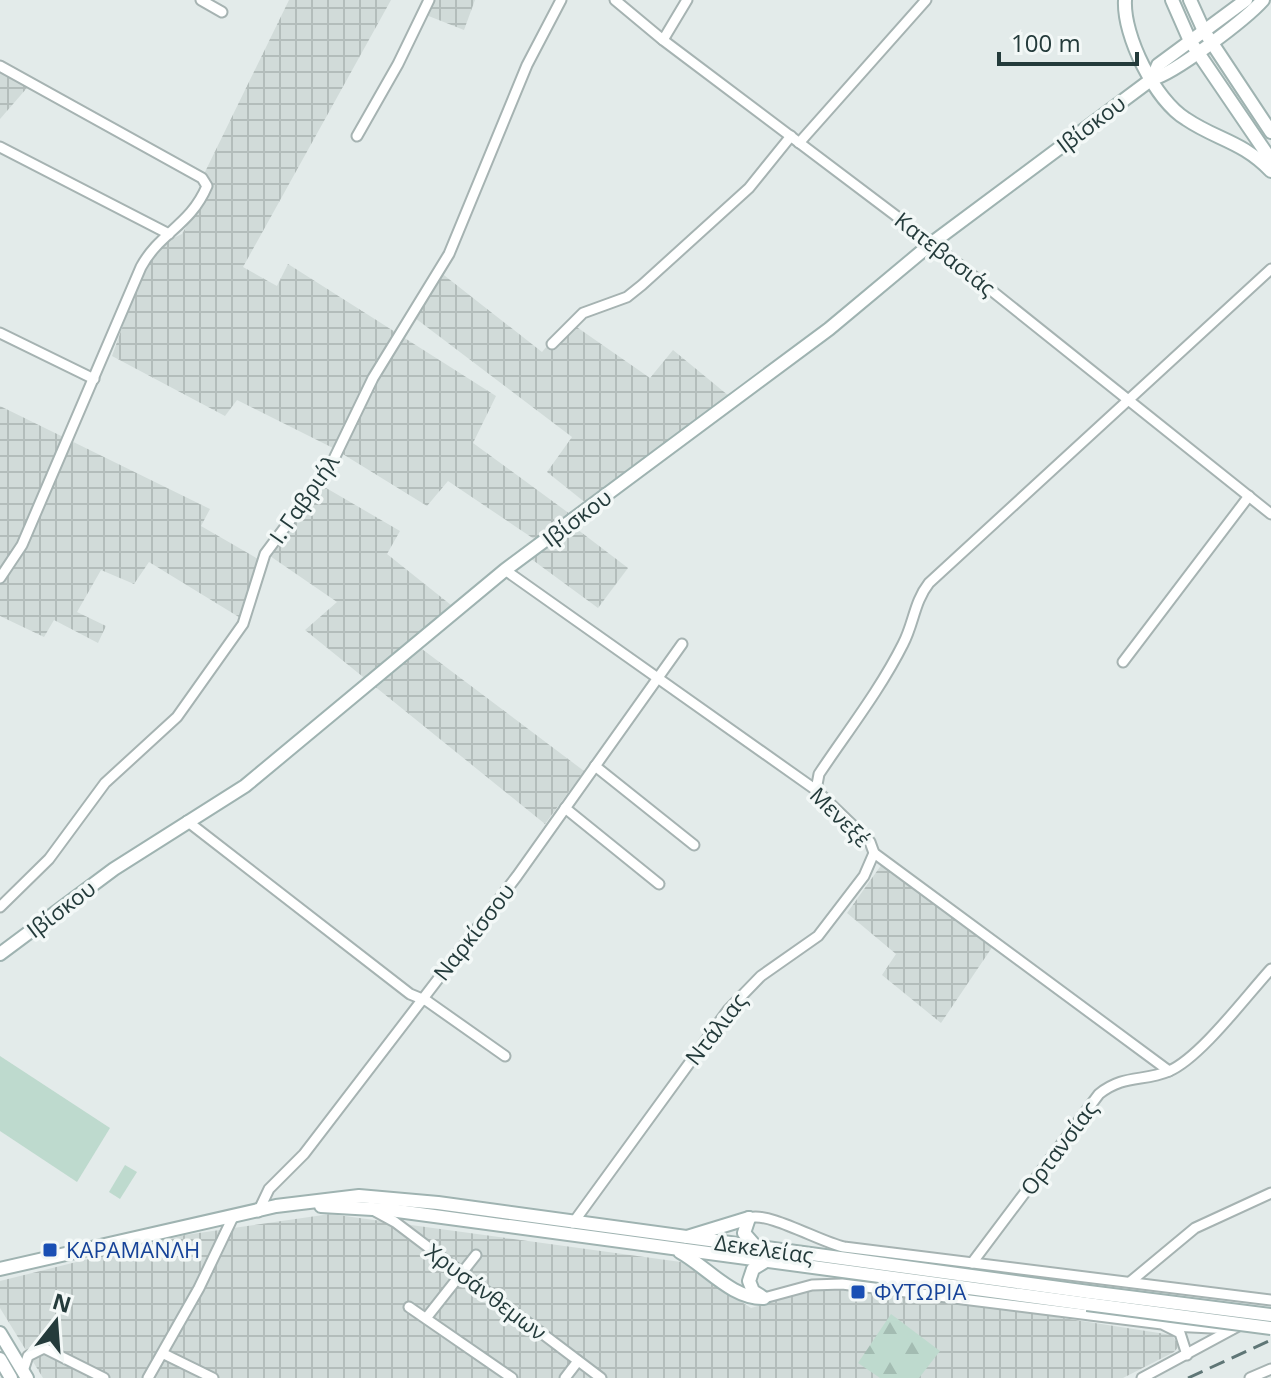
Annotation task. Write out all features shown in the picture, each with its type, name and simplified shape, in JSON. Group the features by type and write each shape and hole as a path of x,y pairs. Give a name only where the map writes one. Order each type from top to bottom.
{"main road":[{"path":"1125,0 1129,36 1152,79 1177,113 1230,139 1271,171"},
{"path":"1172,0 1194,46 1271,160"},
{"path":"1190,0 1208,36 1271,132"},
{"name":"Ιβίσκου","path":"1208,36 1246,0"},
{"name":"Ιβίσκου","path":"0,954 114,869 245,786 505,570 829,329 932,243 1152,79 1158,65 1194,46 1263,0"},
{"name":"Δεκελείας","path":"0,1269 232,1219 276,1206 359,1196 438,1203 757,1248 1271,1328"},
{"name":"Δεκελείας","path":"258,1212 330,1206 370,1208 766,1261 1088,1298 1271,1313"},
{"path":"685,1238 749,1218"},
{"path":"749,1218 744,1233 757,1248"},
{"path":"674,1249 745,1295 764,1298"},
{"path":"764,1298 753,1291 749,1281 753,1269 766,1261"},
{"path":"0,1333 17,1376"},
{"path":"0,1359 17,1376"}],"street":[{"path":"201,0 222,12"},
{"path":"357,136 398,64 429,0"},
{"name":"Ι. Γαβριήλ","path":"0,907 49,859 105,783 182,711 243,624 265,554 330,467 373,378 426,297 449,254 527,65 561,0"},
{"name":"Κατεβασιάς","path":"615,0 663,40 932,243 1271,514"},
{"path":"663,40 687,0"},
{"path":"552,344 583,313 627,297 749,188 926,0"},
{"path":"0,66 202,178 207,186 187,220 156,242 141,267 22,545 0,578"},
{"path":"0,147 169,234"},
{"path":"816,790 819,774 902,647 913,623 915,605 929,583 1271,269"},
{"path":"0,333 94,379"},
{"path":"1123,662 1249,496"},
{"name":"Μενεξέ","path":"505,570 816,790 870,842 874,853 1169,1071"},
{"name":"Ναρκίσσου","path":"258,1212 269,1189 304,1154 422,999 565,808 682,644"},
{"path":"595,766 694,845"},
{"path":"565,808 659,884"},
{"path":"187,821 326,931 505,1056"},
{"name":"Ντάλιας","path":"573,1223 728,1010 761,976 818,936 864,876 874,853"},
{"name":"Ορτανσίας","path":"972,1263 1099,1094 1115,1081 1169,1071 1188,1058 1271,969"},
{"path":"1130,1282 1195,1228 1271,1193"},
{"name":"Χρυσάνθεμων","path":"370,1208 395,1222 601,1378"},
{"path":"749,1218 762,1216 829,1244 1271,1300"},
{"path":"148,1378 164,1354 232,1219"},
{"path":"427,1317 476,1255"},
{"path":"764,1298 812,1285 838,1283 1171,1326 1233,1329"},
{"path":"409,1307 510,1377"},
{"path":"1142,1378 1233,1329 1271,1313"},
{"path":"1171,1326 1180,1333 1187,1355"},
{"path":"17,1376 28,1356 44,1348 104,1378"},
{"path":"164,1354 213,1378"},
{"path":"565,1378 578,1361"},
{"path":"1250,1378 1271,1369"}],"shaded area":[{"path":"289,0 391,0 243,267 277,286 288,264 496,396 473,443 570,514 565,520 628,568 598,608 519,550 534,539 448,481 427,506 333,448 237,400 225,416 112,356 141,275 158,245 182,234 209,186 204,174"},
{"path":"428,0 475,0 464,30 421,13"},
{"path":"0,62 33,81 0,119"},
{"path":"440,272 542,352 568,321 650,378 673,350 729,396 587,504 547,472 572,437 415,318"},
{"path":"0,406 210,509 201,526 265,563 247,622 149,562 134,584 101,570 77,612 106,626 98,643 54,620 44,637 0,616"},
{"path":"321,485 400,531 387,554 451,605 410,640 584,771 545,824 305,630 337,602 270,556"},
{"path":"882,864 993,946 941,1023 882,975 896,954 847,913"},
{"path":"330,1214 681,1262 751,1308 838,1283 1172,1335 1179,1346 1174,1352 1123,1378 43,1378 0,1308 0,1281 185,1235"}],"green space":[{"path":"0,1056 110,1128 77,1182 0,1131"},
{"path":"125,1165 137,1172 120,1199 109,1192"},
{"path":"891,1314 940,1351 919,1378 880,1378 858,1363"}],"railway":[{"path":"1188,1378 1271,1340"}],"place":[{"name":"ΚΑΡΑΜΑΝΛΗ","path":"50,1250"},
{"name":"ΦΥΤΩΡΙΑ","path":"858,1292"}]}
